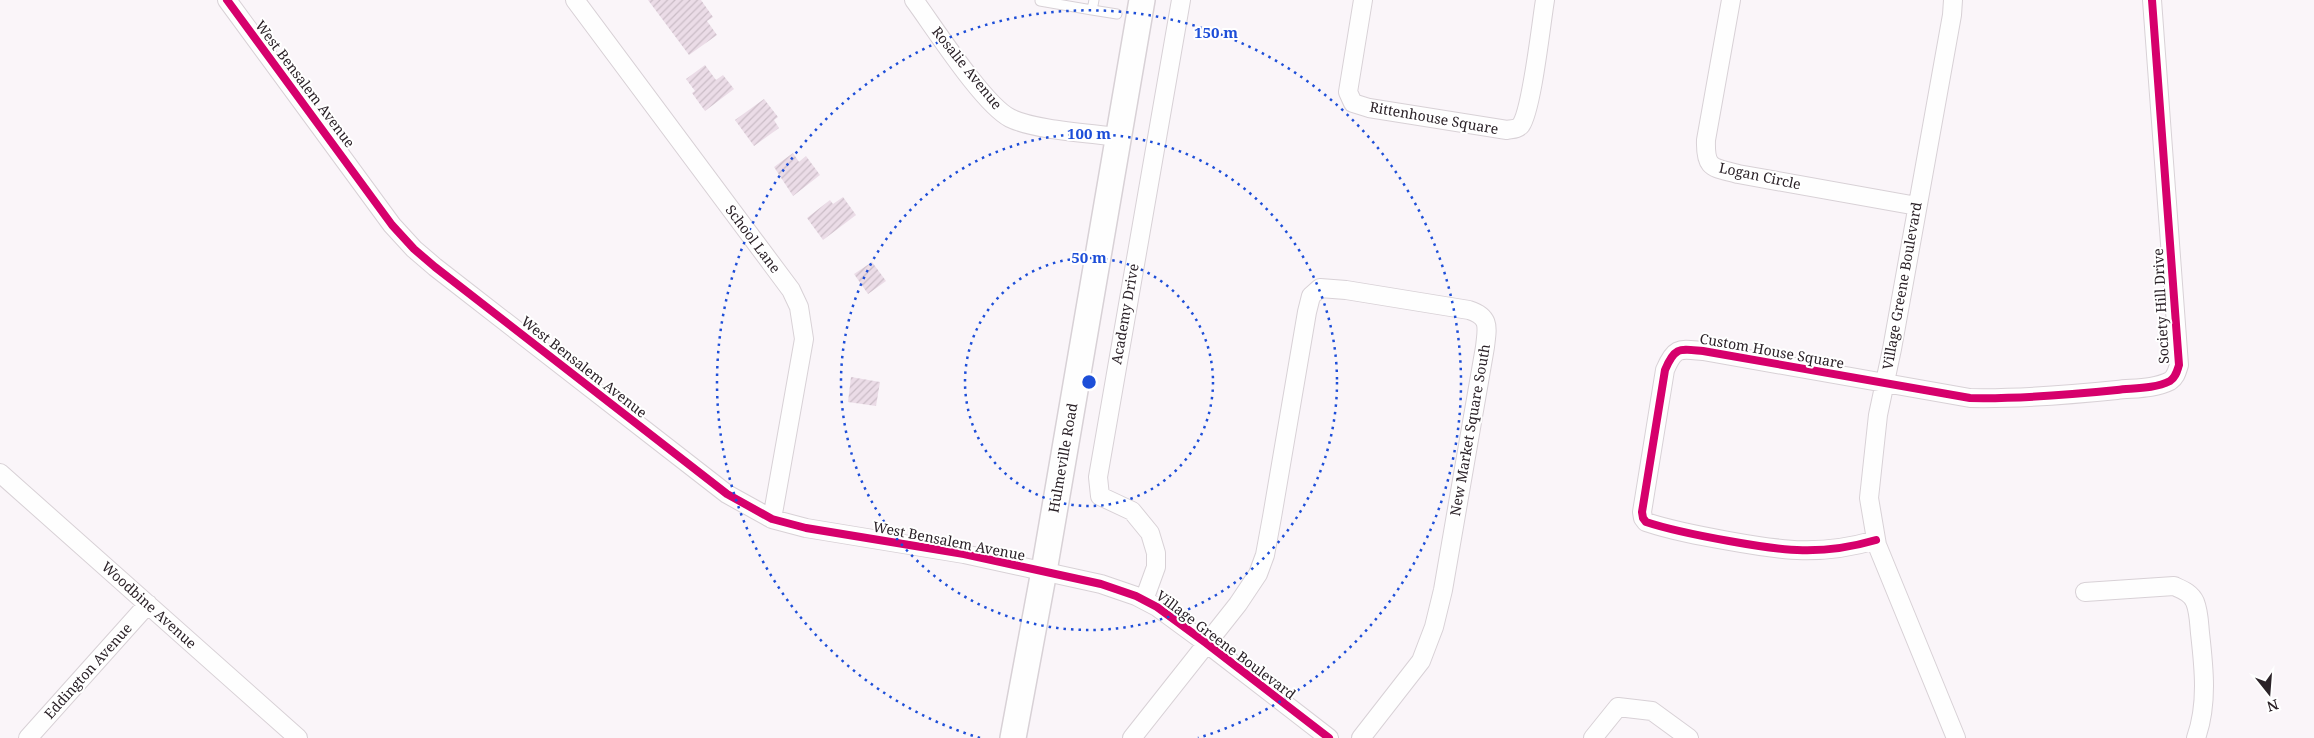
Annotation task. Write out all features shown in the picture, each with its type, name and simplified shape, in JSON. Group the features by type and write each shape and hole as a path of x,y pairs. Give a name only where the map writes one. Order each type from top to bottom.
{"main road":[{"name":"Hulmeville Road","path":"1013,738 1044,571 1142,0"}],"street":[{"name":"West Bensalem Avenue","path":"227,0 392,225 414,248 435,267 728,494 772,518 806,528 964,554 1044,571"},
{"name":"School Lane","path":"575,0 791,290 799,307 804,339 772,518"},
{"name":"Rosalie Avenue","path":"914,0 968,73 1004,114 1032,124 1118,137"},
{"name":"Academy Drive","path":"1144,600 1156,567 1156,553 1150,533 1132,511 1100,496 1098,477 1181,0"},
{"name":"Rittenhouse Square","path":"1363,0 1348,92 1353,103 1369,108 1507,130 1518,128 1522,124 1528,106 1545,0"},
{"name":"Logan Circle","path":"1730,0 1706,140 1705,157 1709,163 1715,168 1738,174 1917,206"},
{"name":"Village Greene Boulevard","path":"1952,0 1952,15 1885,383 1869,490 1871,518 1876,540 1956,738"},
{"name":"Society Hill Drive","path":"1885,383 1960,397 2010,399 2155,386 2171,380 2176,374 2179,365 2152,0"},
{"name":"New Market Square South","path":"1206,643 1249,589 1265,555 1307,312 1311,296 1315,290 1320,288 1346,290 1479,313 1485,320 1487,328 1486,347 1443,590 1434,627 1421,661 1361,738"},
{"name":"Custom House Square","path":"1876,540 1838,549 1804,552 1780,550 1659,526 1646,522 1642,512 1665,370 1675,352 1681,349 1703,351 1885,383"},
{"name":"Woodbine Avenue","path":"0,473 298,738"},
{"name":"Village Greene Boulevard","path":"1044,571 1100,584 1144,600 1206,643 1329,738"},
{"path":"2085,592 2174,586 2188,592 2195,601 2203,659 2204,698 2201,724 2196,738"},
{"name":"Eddington Avenue","path":"28,738 148,604"},
{"path":"1132,738 1206,643"},
{"path":"1592,738 1618,707 1652,711 1689,738"}],"lane":[{"path":"1092,10 1094,0"},
{"path":"1040,1 1118,14"}],"building":[{"path":"648,0 701,0 713,17 707,21 717,35 689,55"},
{"path":"705,65 716,80 723,75 734,89 705,111 692,93 695,91 686,79"},
{"path":"764,99 778,117 774,120 779,128 754,146 735,120"},
{"path":"793,153 799,162 806,156 820,175 793,196 774,167"},
{"path":"843,197 856,215 823,240 807,218 830,200 833,204"},
{"path":"872,262 886,281 868,294 854,274"},
{"path":"851,377 880,382 876,406 848,402"}],"cycle path":[{"path":"227,0 392,225 414,249 727,494 772,519 806,528 964,554 1101,584 1136,596 1157,607 1206,643 1329,738"},
{"path":"1876,540 1820,550 1785,549 1698,535 1646,522 1642,512 1665,370 1669,362 1675,353 1679,351 1703,351 1970,398 2080,394 2151,387 2170,381 2175,376 2179,365 2152,0"}]}
